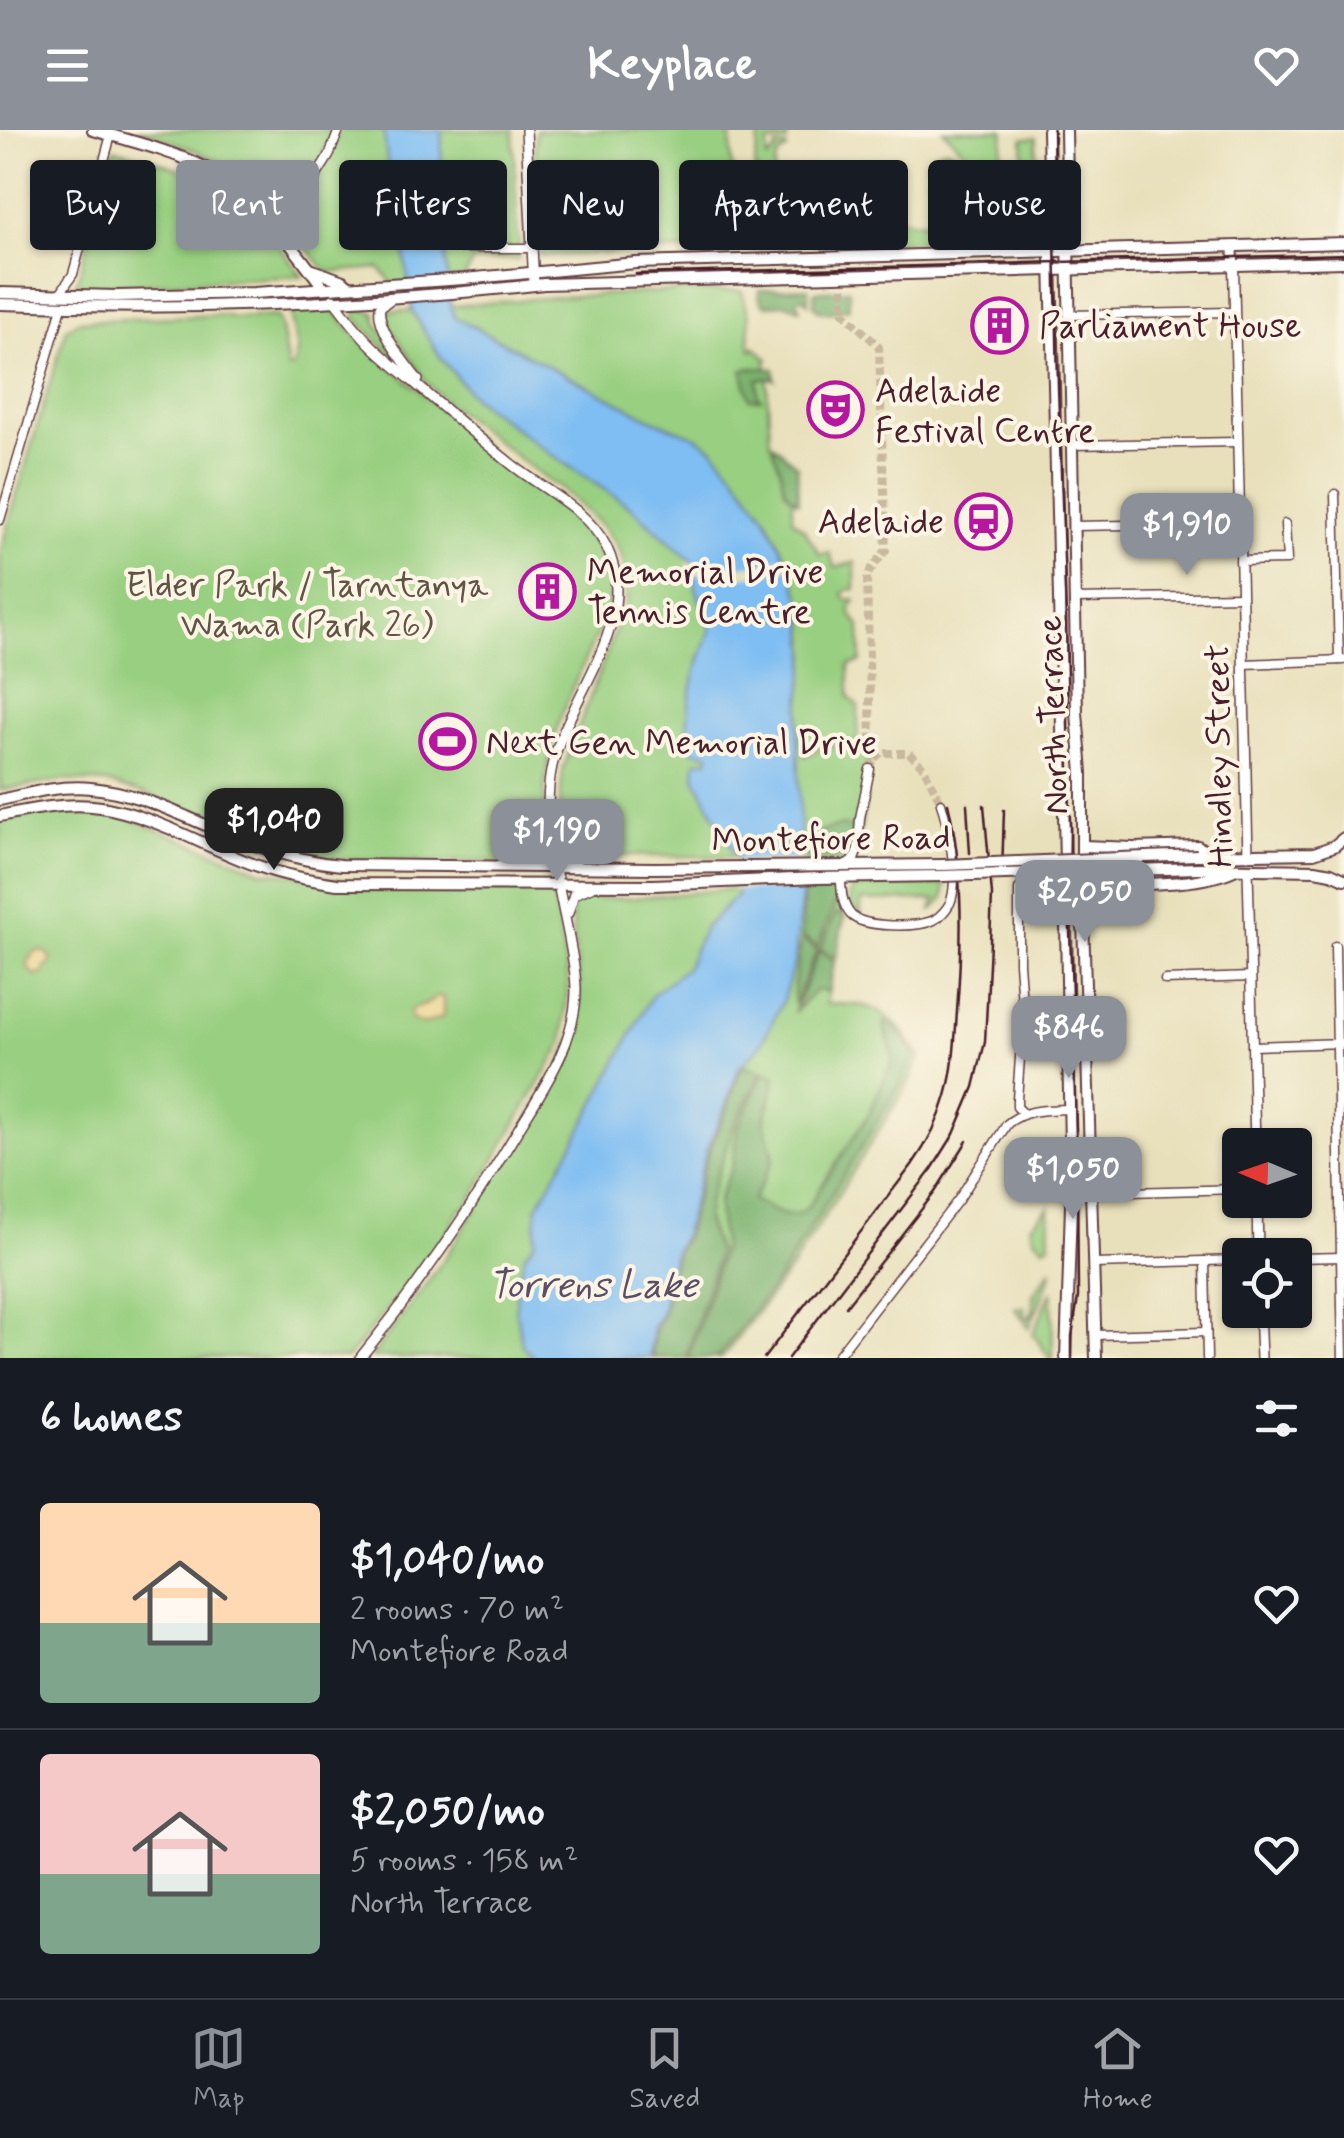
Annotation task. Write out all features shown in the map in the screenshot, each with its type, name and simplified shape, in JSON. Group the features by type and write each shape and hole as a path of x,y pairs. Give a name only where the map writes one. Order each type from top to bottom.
{"main road":[{"path":"93,130 188,160"},
{"name":"North Terrace","path":"1048,130 1049,160"},
{"name":"North Terrace","path":"1066,130 1096,1358"},
{"path":"0,304 61,301 85,295 162,296 393,284 614,264 1344,243"},
{"path":"295,250 324,288"},
{"path":"1003,253 1011,250"},
{"name":"North Terrace","path":"1051,251 1071,1206 1066,1358"},
{"path":"857,255 858,275"},
{"path":"0,293 61,301 173,307 534,286 1344,262"},
{"path":"309,269 350,286"},
{"path":"1058,599 1075,598"},
{"name":"Montefiore Road","path":"0,800 62,788 106,790 143,799 274,852 325,864 654,868 871,865 943,871"},
{"path":"1064,817 1074,814 1082,804"},
{"name":"Montefiore Road","path":"0,816 62,806 101,807 144,819 287,876 337,884 654,885 841,878 1203,854"},
{"path":"204,844 211,828"},
{"path":"551,830 569,861 590,867"},
{"path":"1083,846 1198,846 1203,854 1314,853 1344,838"},
{"name":"Hindley Street","path":"1242,869 1248,854"},
{"path":"1064,885 1192,881 1242,869"},
{"path":"943,871 1315,870 1344,879"},
{"path":"1068,1109 1090,1109"}],"street":[{"path":"319,171 338,130"},
{"path":"526,130 527,160"},
{"path":"0,520 112,135"},
{"name":"Hindley Street","path":"1232,246 1248,854"},
{"path":"531,250 534,286"},
{"path":"72,274 76,291 85,295"},
{"path":"324,288 372,346 510,463 581,514 600,535 614,569 616,594 612,621 552,765 551,830 576,992 573,1022 564,1049 443,1250 360,1358"},
{"path":"394,297 380,307 379,320 431,397"},
{"path":"1069,315 1234,312"},
{"path":"1072,446 1238,442"},
{"path":"1243,664 1342,660 1340,556 1334,494"},
{"path":"1074,526 1240,523"},
{"path":"1240,561 1286,560 1285,524"},
{"path":"1075,598 1241,596"},
{"path":"846,865 854,860 858,849 870,769"},
{"path":"841,878 848,911 863,922 922,923 940,916 948,908 953,890 952,856 941,803"},
{"path":"858,849 862,860 871,865"},
{"name":"Hindley Street","path":"1242,869 1254,1128"},
{"path":"1024,1114 1017,1107 1023,1017 1018,963 1019,889 1064,885"},
{"path":"566,926 574,894 582,888 598,886"},
{"path":"1335,946 1340,1043 1343,1358"},
{"path":"1166,980 1250,978"},
{"path":"1252,1046 1340,1043"},
{"path":"836,1358 958,1200 1012,1120 1038,1110 1068,1109"},
{"path":"1092,1193 1222,1189"},
{"path":"1312,1258 1343,1257"},
{"path":"1094,1264 1222,1260"},
{"path":"1204,1261 1207,1358"},
{"path":"1260,1328 1261,1358"},
{"path":"1095,1335 1206,1332"}],"green space":[{"path":"136,130 333,130 319,161 216,160"},
{"path":"341,130 513,130 519,259 472,261 464,279 393,284 379,268 325,270 308,250 319,250 319,171"},
{"path":"536,130 731,130 731,160 679,160 679,250 689,250 541,256 541,250 659,250 659,160 536,160"},
{"path":"759,130 785,130 787,142 768,143 767,159 776,147 787,150 777,160 755,160"},
{"path":"943,130 1004,130 1001,160 968,160"},
{"path":"1023,138 1036,138 1036,160 1024,160"},
{"path":"115,149 155,160 112,160"},
{"path":"938,151 955,152 958,160 930,160"},
{"path":"156,160 176,168 176,250 282,250 302,276 81,287 76,285 86,250 156,250"},
{"path":"908,221 928,222 928,241 908,241"},
{"path":"808,288 808,303 802,297 797,300 800,309 787,304 765,305 760,300 759,290"},
{"path":"849,290 849,308 827,312 814,306 816,291"},
{"path":"683,291 742,291 749,317 750,348 753,351 754,346 768,359 770,442 797,466 798,501 792,500 792,519 805,530 820,555 829,552 835,568 855,562 855,589 843,594 846,600 856,601 851,606 851,615 860,626 861,662 849,665 849,697 858,706 858,743 833,741 804,749 805,756 834,746 871,750 858,849 850,864 799,865 798,724 807,653 805,622 789,564 766,517 688,434 461,322 454,317 451,306"},
{"name":"Elder Park / Tarntanya Wama (Park 26)","path":"298,307 331,307 359,340 486,447 486,452 525,484 587,525 609,576 608,611 555,734 545,787 547,855 540,855 538,861 331,858 284,850 148,795 107,783 65,780 0,790 0,552 66,329 79,321 277,316 288,369 294,366 297,350 291,315"},
{"path":"361,309 375,313 377,324 404,368 354,316"},
{"name":"Elder Park / Tarntanya Wama (Park 26)","path":"388,311 412,311 441,358 473,397 631,507 693,562 696,588 712,629 691,701 691,747 709,754 709,760 695,777 736,857 572,855 561,825 563,769 619,620 623,621 627,596 622,558 604,529 575,501 447,403 427,383 390,327"},
{"path":"774,369 775,380 758,379 761,399 750,399 742,370"},
{"path":"772,446 797,466 798,501 785,489"},
{"path":"67,808 110,811 263,871 428,889 553,894 568,980 563,1043 465,1210 460,1208 454,1222 348,1358 0,1358 0,820"},
{"path":"839,826 853,827 849,857 830,860 824,839 827,857 805,858 804,840 809,835"},
{"path":"945,884 944,898 931,912 936,900 861,901 861,915 850,901 855,886"},
{"path":"833,886 845,918 826,1004 858,1005 877,1011 899,1028 920,1058 907,1086 792,1267 722,1358 371,1358 459,1236 569,1045 579,1005 573,899 633,898 752,887"},
{"path":"804,890 836,890 837,900 817,947 802,936"},
{"path":"836,913 844,915 836,959 820,949"},
{"path":"802,939 817,950 794,1006 794,983"},
{"path":"819,951 834,962 828,992 816,990 794,1013"},
{"path":"885,1021 903,1036 915,1056 901,1084 779,1278 717,1358 689,1358 722,1245 719,1197 732,1167 737,1130 764,1072 774,1075 765,1120 773,1155 753,1200 794,1215 807,1208 867,1117 893,1060"},
{"path":"747,1066 761,1072 733,1129 709,1198 706,1220 717,1250 716,1261 686,1358 655,1358 655,1327 663,1314 676,1252 686,1235 707,1156 740,1070"},
{"path":"1049,1207 1050,1244 1044,1247 1034,1237 1031,1225"},
{"path":"1051,1270 1029,1328 1015,1308 1024,1307 1024,1317 1030,1318 1033,1295"},
{"path":"1052,1291 1053,1358 1050,1358 1033,1334"}],"sand":[{"path":"35,952 51,956 50,965 35,976 28,963"},
{"path":"439,996 443,998 443,1017 423,1025 411,1019 412,1009"}],"water":[{"name":"Torrens Lake","path":"384,130 442,130 441,160 387,160"},
{"name":"Torrens Lake","path":"404,250 445,250 454,317 653,420 697,437 712,448 766,517 803,605 807,653 798,724 801,902 795,960 782,1003 760,1046 739,1068 707,1149 684,1233 673,1257 661,1314 653,1327 652,1358 534,1358 522,1345 517,1287 525,1254 535,1242 537,1207 652,995 686,968 704,928 736,897 736,857 695,777 696,761 708,760 709,754 693,751 689,736 692,689 711,629 696,588 693,562 631,507 473,397 441,358 412,311"}],"pier":[{"path":"791,555 795,565 737,577 688,574 684,562 730,567"},
{"path":"804,859 805,889 732,890 732,861"}],"tunnel":[{"path":"843,287 843,312 879,347 886,550 867,577 871,743 878,754"},
{"path":"870,769 881,753 909,753 924,768 941,803"}],"tram line":[{"path":"1053,130 1077,1161 1078,1297 1072,1358"},
{"path":"636,274 1344,254"}],"railway":[{"path":"764,1358 912,1165 943,1105 954,1054 961,933 957,854 948,803"},
{"path":"967,804 970,853"},
{"path":"788,1358 932,1169 954,1134 974,1087 985,1042 992,895 984,805"},
{"path":"1002,875 1004,810"},
{"path":"846,1306 935,1192 967,1141"}],"place":[{"name":"Parliament House","path":"1000,325"},
{"name":"Adelaide Festival Centre","path":"836,410"},
{"name":"Adelaide","path":"983,521"},
{"name":"Memorial Drive Tennis Centre","path":"548,591"},
{"name":"Next Gen Memorial Drive","path":"447,742"}]}
